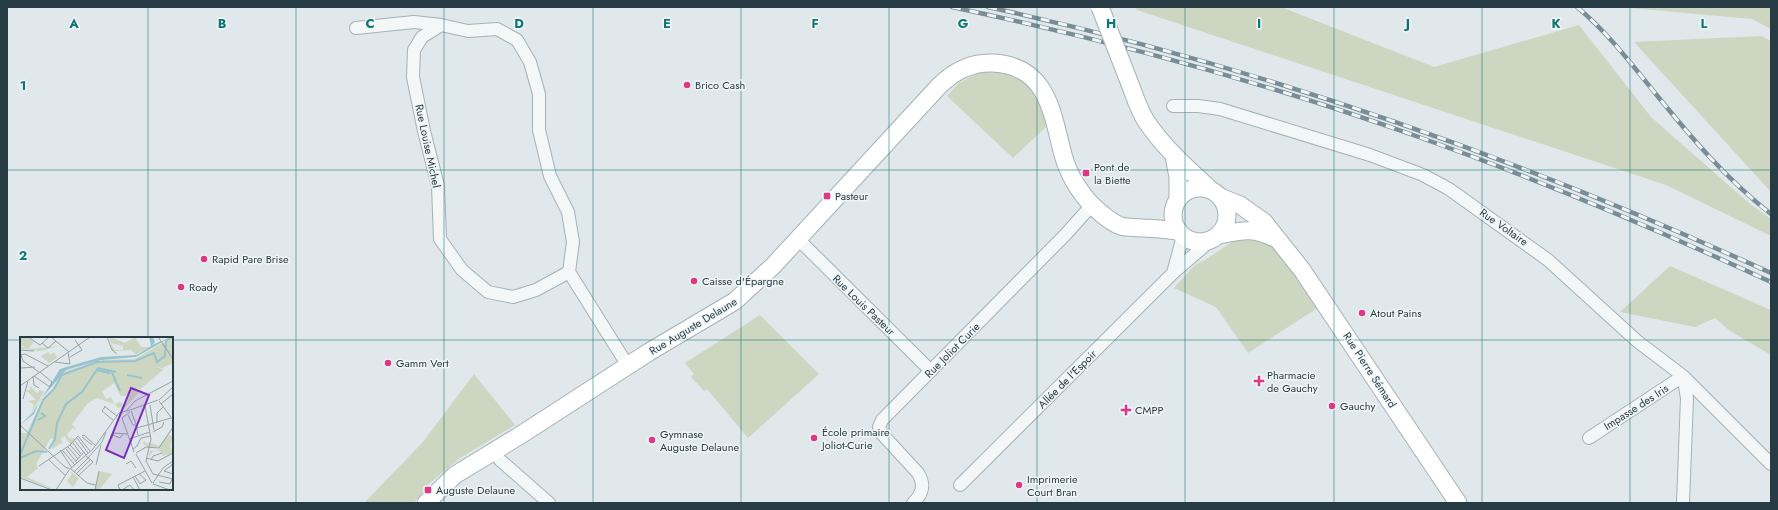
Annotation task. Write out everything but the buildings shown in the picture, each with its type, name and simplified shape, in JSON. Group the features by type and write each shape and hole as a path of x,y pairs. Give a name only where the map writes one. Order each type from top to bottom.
{"street":[{"path":"1092,205 1120,226 1181,233 1196,242 1214,238 1225,224 1227,212 1225,204 1174,156 1146,120 1130,84 1100,7"},
{"path":"356,28 414,22 441,25 468,31 498,29 517,40 530,62 539,94 539,130 550,176 568,212 573,242 569,272 628,366"},
{"name":"Rue Louise Michel","path":"441,25 422,37 414,50 414,77 424,131 438,186 440,239 462,270 488,292 513,297 536,290 569,272"},
{"name":"Rue Auguste Delaune","path":"426,503 448,480 571,404 628,366 735,301 755,284 798,240 939,86 958,70 974,64 999,64 1021,71 1034,80 1043,91 1050,104 1070,173 1092,205"},
{"name":"Rue Voltaire","path":"1172,106 1198,106 1220,109 1370,155 1423,174 1449,189 1548,260 1637,341 1683,376 1771,464"},
{"path":"1173,273 1181,233 1174,217 1178,177 1174,156"},
{"path":"1143,228 1176,205 1183,195 1197,189 1216,194"},
{"name":"Rue Pierre Sémard","path":"1216,194 1240,205 1264,222 1279,240 1340,323 1458,503"},
{"name":"Rue Joliot Curie","path":"913,503 922,492 922,478 882,434 879,426 882,420 1066,234 1092,205"},
{"name":"Rue Pierre Sémard","path":"1214,238 1249,230 1262,232 1279,240"},
{"name":"Allée de l'Espoir","path":"960,485 1173,273 1214,238"},
{"name":"Rue Louis Pasteur","path":"798,240 931,370"},
{"path":"1683,376 1687,398 1683,503"},
{"name":"Impasse des Iris","path":"1589,438 1683,376"},
{"path":"494,451 500,460 549,503"}],"green space":[{"path":"1135,7 1281,7 1434,67 1579,25 1651,117 1750,204 1771,219 1771,236 1666,185 1137,10"},
{"path":"1620,7 1771,7 1771,29 1752,19"},
{"path":"1761,36 1771,41 1771,192 1634,42"},
{"path":"983,70 1013,73 1033,89 1048,125 1013,158 947,96 959,83"},
{"path":"1258,232 1281,257 1319,307 1248,353 1216,307 1174,288 1195,265 1235,240"},
{"path":"1670,266 1771,310 1771,355 1730,331 1715,318 1695,327 1620,312"},
{"path":"760,315 819,374 748,438 707,389 704,391 691,377 694,374 685,363"},
{"path":"474,374 515,425 460,458 430,483 414,503 364,503 423,442"}],"railway":[{"path":"952,7 1069,33 1127,48 1300,97 1357,116 1459,151 1549,186 1683,242 1771,282"},
{"path":"988,7 1189,57 1387,119 1580,191 1771,273"},
{"path":"1577,7 1618,48 1709,156 1724,172 1771,214"}],"place":[{"name":"Brico Cash","path":"687,85"},
{"name":"Pont de la Biette","path":"1086,173"},
{"name":"Pasteur","path":"827,196"},
{"name":"Rapid Pare Brise","path":"204,259"},
{"name":"Caisse d'Épargne","path":"694,281"},
{"name":"Roady","path":"181,287"},
{"name":"Atout Pains","path":"1362,313"},
{"name":"Gamm Vert","path":"388,363"},
{"name":"Pharmacie de Gauchy","path":"1259,381"},
{"name":"Gauchy","path":"1332,406"},
{"name":"CMPP","path":"1126,410"},
{"name":"École primaire Joliot-Curie","path":"814,438"},
{"name":"Gymnase Auguste Delaune","path":"652,440"},
{"name":"Imprimerie Court Bran","path":"1019,485"},
{"name":"Auguste Delaune","path":"428,490"}]}
